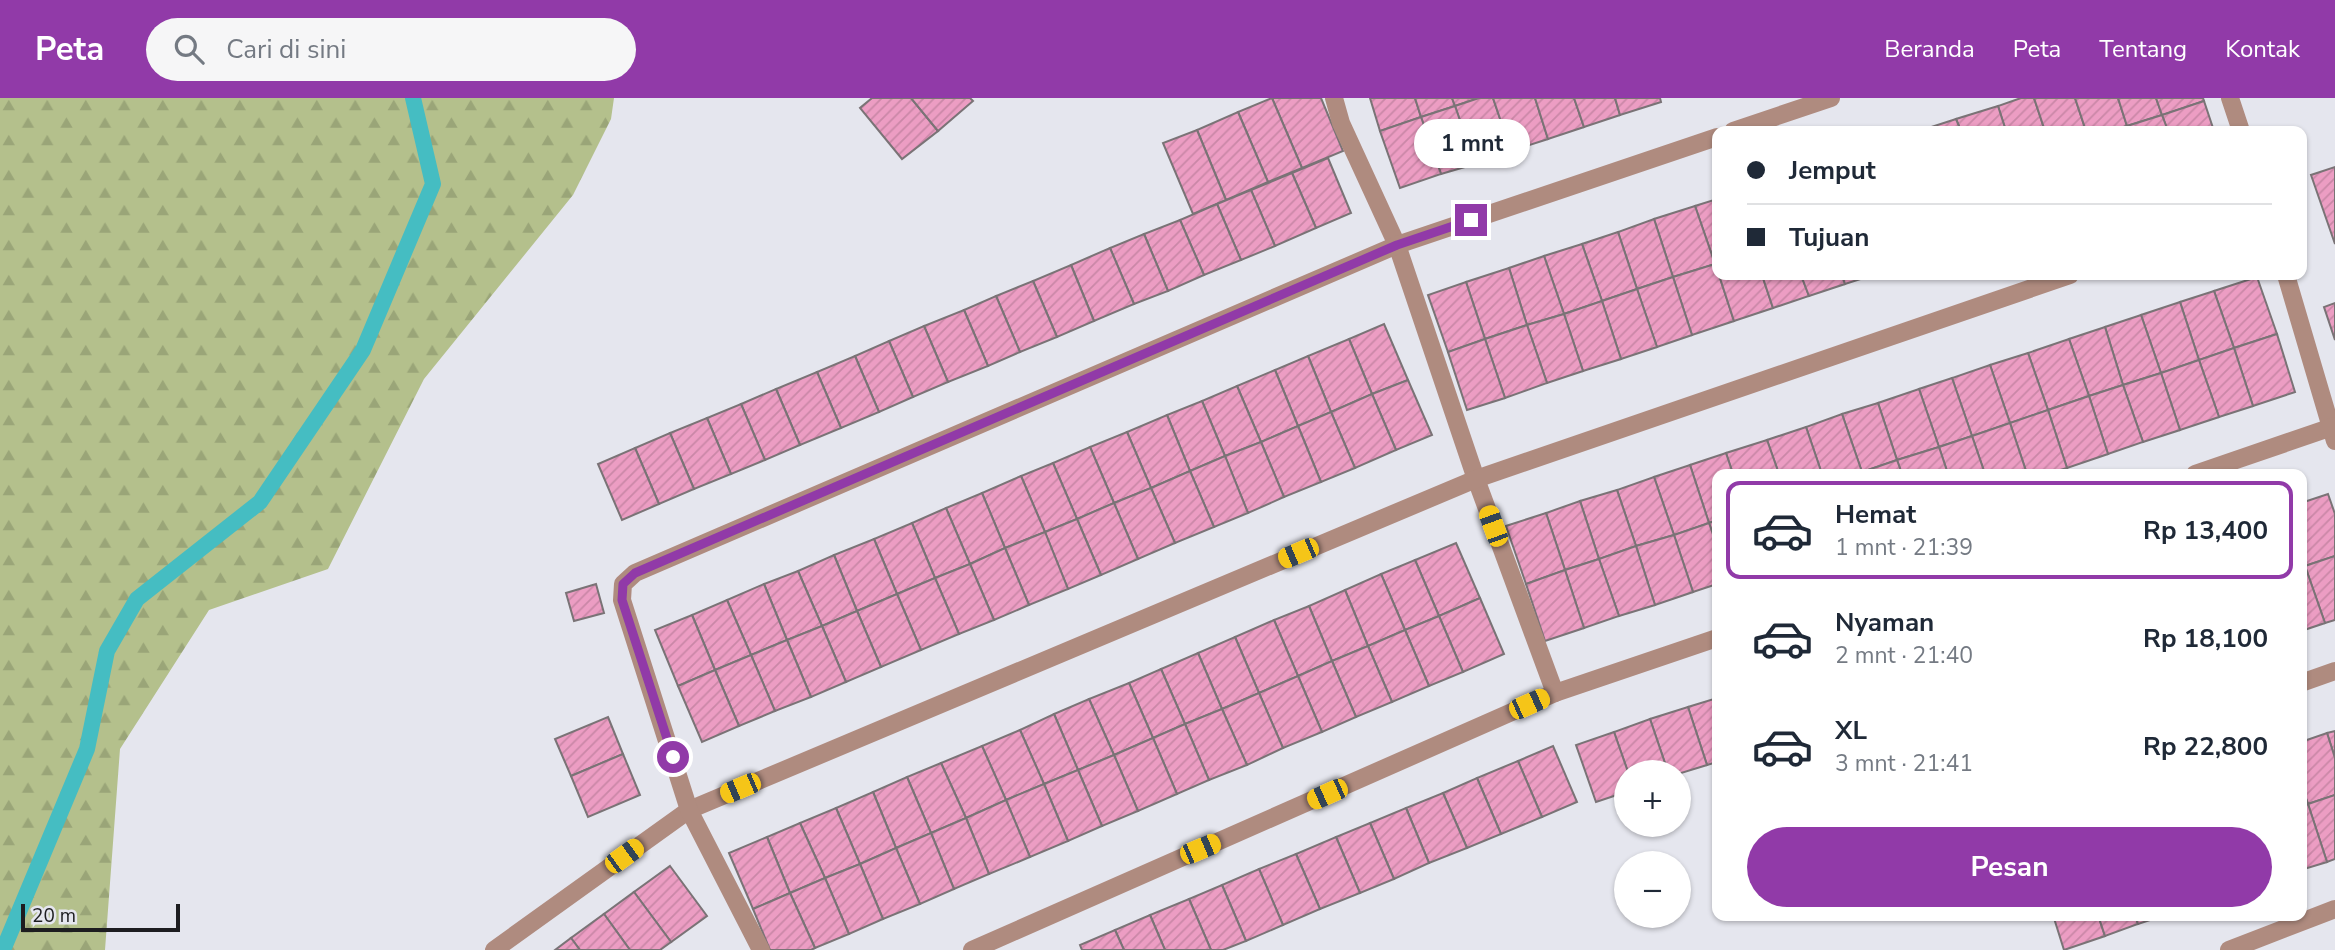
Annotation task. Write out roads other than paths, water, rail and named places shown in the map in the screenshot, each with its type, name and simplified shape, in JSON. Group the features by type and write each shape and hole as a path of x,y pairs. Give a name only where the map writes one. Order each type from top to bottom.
{"street":[{"path":"1334,98 1341,123 1397,245 1476,479 1555,693"},
{"path":"1748,126 1831,98"},
{"path":"2230,98 2239,126"},
{"path":"761,950 690,810 622,600 623,584 635,573 1397,245 1712,139"},
{"path":"494,950 690,810 1476,479 2055,280"},
{"path":"2212,469 2334,432 2288,280"},
{"path":"972,950 1555,693 1712,640"},
{"path":"2307,681 2335,671"},
{"path":"2307,920 2335,909"},
{"path":"2229,950 2304,921"}],"waterway":[{"path":"3,950 87,749 107,651 137,599 260,502 363,350 433,184 413,98"}]}
